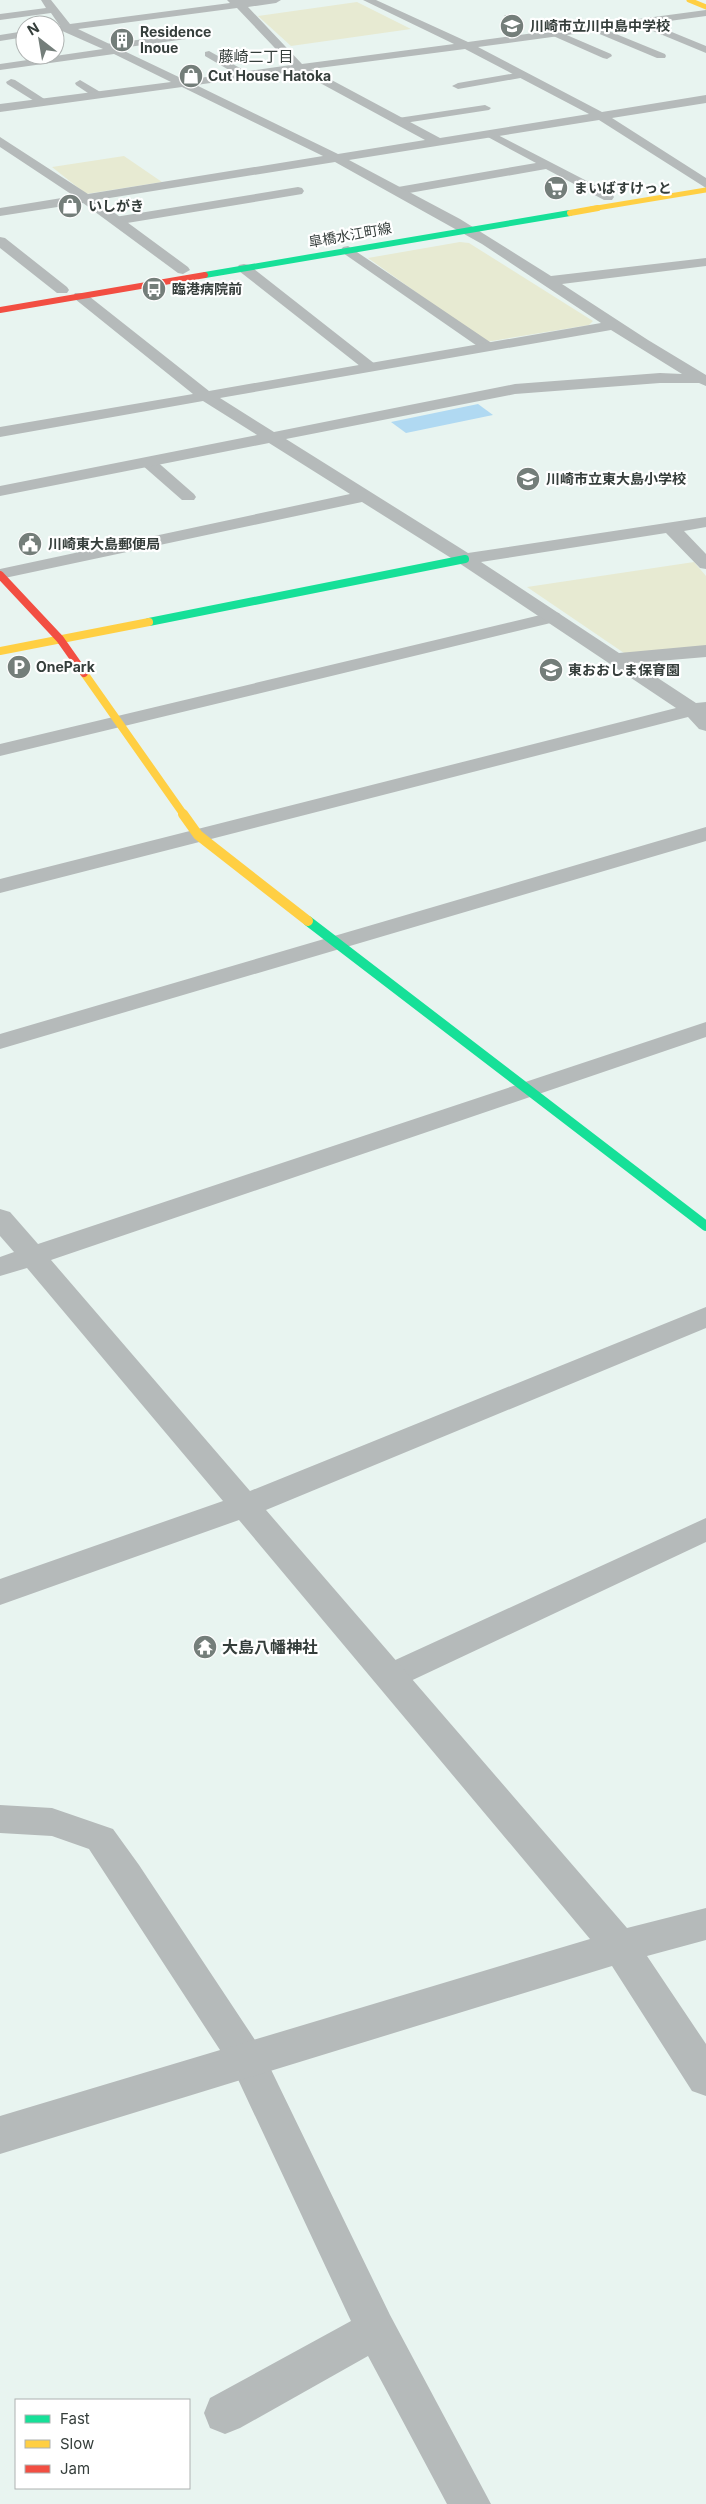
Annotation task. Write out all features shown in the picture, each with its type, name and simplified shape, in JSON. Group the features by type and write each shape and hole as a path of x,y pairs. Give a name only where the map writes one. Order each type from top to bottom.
{"street":[{"path":"65,28 235,2 276,0"},
{"path":"368,0 466,46 601,116 705,184"},
{"path":"689,0 706,7"},
{"path":"235,2 300,68 438,142"},
{"path":"0,17 50,5"},
{"path":"0,108 706,13"},
{"path":"65,31 111,49 184,83 340,159 462,226 613,325 705,380"},
{"path":"0,38 15,36"},
{"path":"0,67 111,49"},
{"path":"0,212 706,100"},
{"path":"0,141 85,198 183,270"},
{"path":"0,157 19,154"},
{"name":"皐橋水江町線","path":"0,310 348,250 608,197 705,184"},
{"name":"皐橋水江町線","path":"0,301 462,226 705,184"},
{"path":"0,241 62,290"},
{"path":"548,281 706,262"},
{"path":"80,296 204,395 699,709 706,725"},
{"path":"0,432 613,325"},
{"path":"0,491 515,389 660,378 705,380"},
{"path":"0,575 365,496"},
{"path":"0,651 465,559 706,522"},
{"path":"670,527 706,564"},
{"path":"0,575 60,639 198,835 337,944 706,1226"},
{"path":"618,659 706,651"},
{"path":"0,886 699,709"},
{"path":"0,1042 706,834"},
{"path":"0,1267 706,1029"},
{"path":"0,1218 620,1947 706,2078"},
{"path":"0,1592 244,1506 706,1316"},
{"path":"0,2135 620,1947 706,1924"}],"lane":[{"path":"640,22 706,50"},
{"path":"594,28 660,56"},
{"path":"556,33 607,56"},
{"path":"111,49 182,37"},
{"path":"694,45 706,43"},
{"path":"209,54 245,75"},
{"path":"458,86 522,75"},
{"path":"11,82 43,102"},
{"path":"80,83 98,95"},
{"path":"527,89 544,86"},
{"path":"398,121 485,108"},
{"path":"490,134 608,197"},
{"path":"398,191 546,165"},
{"path":"115,221 298,191"},
{"path":"348,250 488,347"},
{"path":"244,268 370,367"},
{"path":"148,462 188,497"},
{"path":"0,750 119,723 554,617"},
{"path":"391,1676 706,1529"},
{"path":"0,1819 52,1822 101,1838 248,2061 376,2329 470,2504"},
{"path":"225,2413 376,2329"}],"green space":[{"path":"357,2 411,29 291,46 258,16"},
{"path":"124,156 162,182 86,194 52,167"},
{"path":"460,242 469,243 593,321 589,325 486,342 368,258"},
{"path":"694,562 706,576 706,648 624,653 527,587"}],"water":[{"path":"478,404 493,415 406,433 391,422"}],"traffic: fast":[{"path":"205,275 570,213"},
{"path":"149,622 465,559"},
{"path":"308,921 706,1226"}],"traffic: slow":[{"path":"689,0 706,7"},
{"path":"570,213 706,190"},
{"path":"0,651 149,622"},
{"path":"84,673 198,835 308,921"}],"traffic: jam":[{"path":"0,310 205,275"},
{"path":"0,575 60,639 84,673"}],"place":[{"name":"川崎市立川中島中学校","path":"512,26"},
{"name":"Residence Inoue","path":"122,40"},
{"name":"Cut House Hatoka","path":"191,76"},
{"name":"まいばすけっと","path":"556,188"},
{"name":"いしがき","path":"70,206"},
{"name":"臨港病院前","path":"154,289"},
{"name":"川崎市立東大島小学校","path":"528,479"},
{"name":"川崎東大島郵便局","path":"30,544"},
{"name":"OnePark","path":"19,667"},
{"name":"東おおしま保育園","path":"551,670"},
{"name":"大島八幡神社","path":"205,1647"}],"district":[{"name":"藤崎二丁目","path":"256,57"}]}
